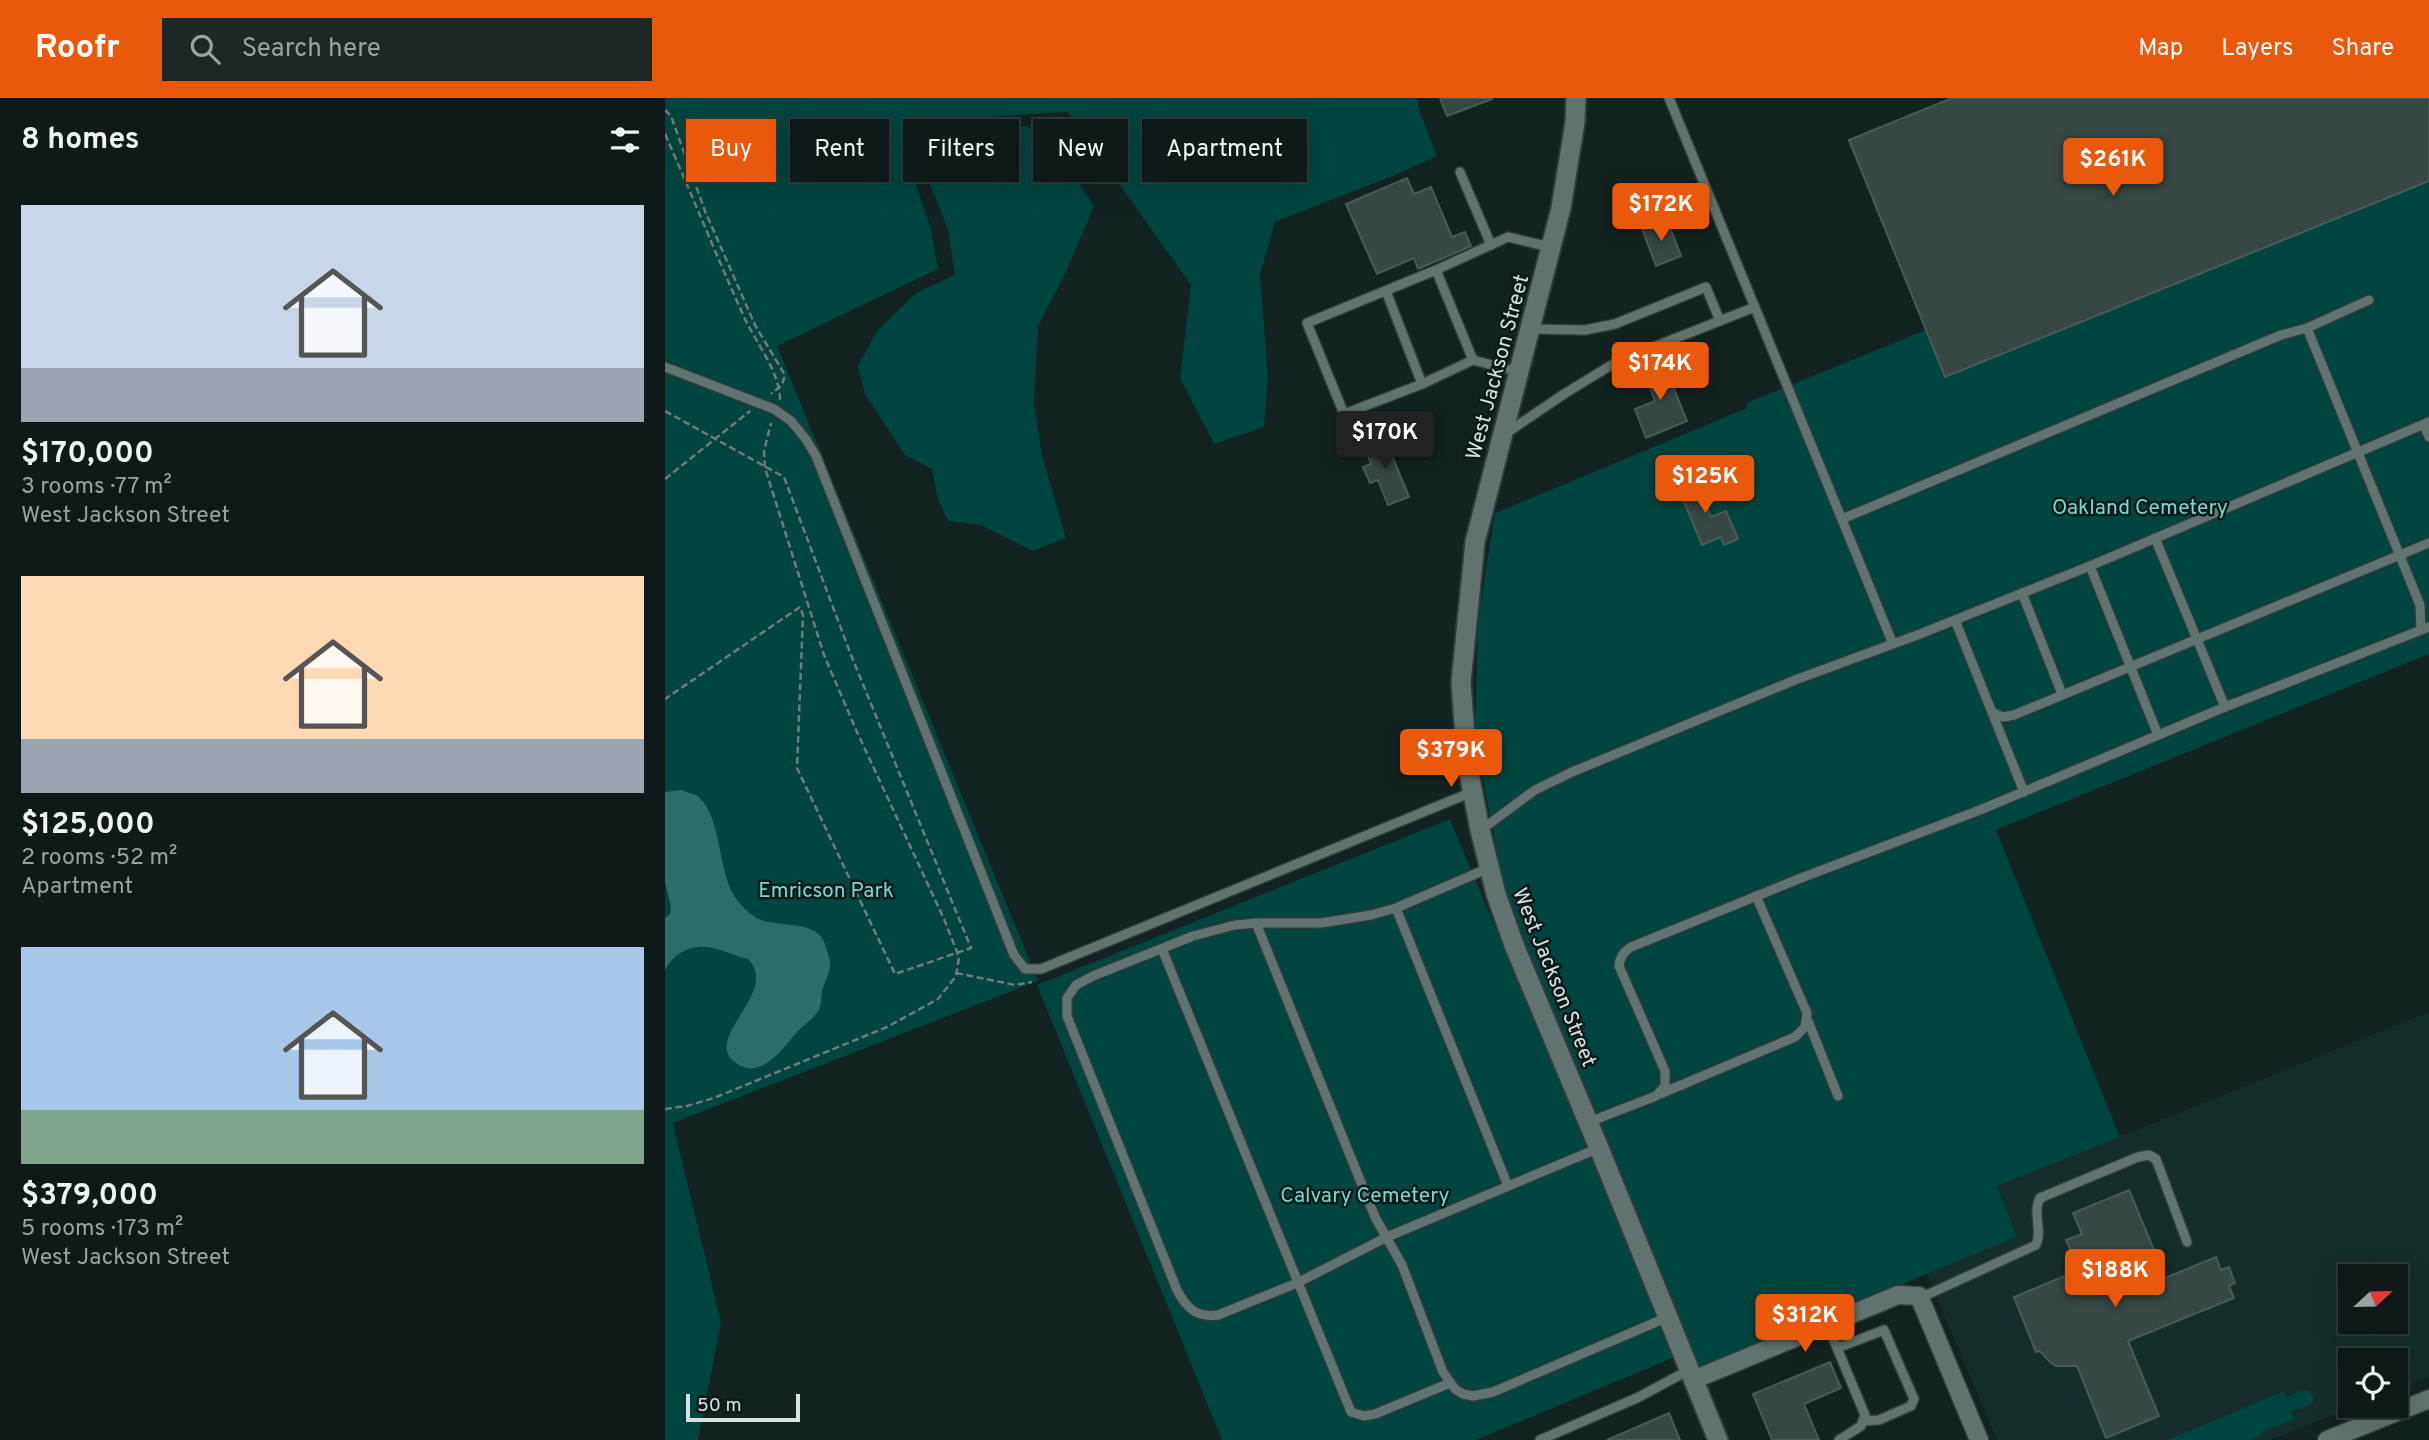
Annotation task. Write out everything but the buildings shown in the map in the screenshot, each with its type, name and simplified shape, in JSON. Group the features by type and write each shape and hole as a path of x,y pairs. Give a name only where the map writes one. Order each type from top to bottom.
{"street":[{"name":"West Jackson Street","path":"1576,98 1575,122 1561,208 1475,542 1461,682 1467,763 1489,868 1514,945 1719,1440"},
{"path":"1691,1375 1898,1295 1919,1296 1979,1440"},
{"path":"2327,1440 2429,1399"}],"lane":[{"path":"1669,98 1893,644"},
{"path":"1460,172 1491,245"},
{"path":"1519,372 1473,360 1422,384 1344,414 1307,323 1508,237 1551,248"},
{"path":"1436,270 1473,360"},
{"path":"1530,329 1585,330 1615,324 1706,287 1720,321"},
{"path":"1386,291 1422,384"},
{"path":"1842,519 2369,300"},
{"path":"1502,436 1618,361 1755,307"},
{"path":"1655,1096 1665,1086 1665,1070 1621,974 1619,959 1631,947 2024,792 2225,707 2425,629 2420,605 2307,328"},
{"path":"665,367 776,411 791,421 816,456 1014,955 1025,969 1041,970 1472,792"},
{"path":"1480,830 1535,790 1562,776 1795,680 2090,566 2426,424 2429,438"},
{"path":"2155,538 2225,707"},
{"path":"1992,712 2007,717 2429,543"},
{"path":"2090,566 2158,735"},
{"path":"2022,593 2063,694"},
{"path":"1955,620 2024,792"},
{"path":"1489,868 1396,908 1359,918 1321,923 1256,923 1211,930 1076,985 1070,991 1066,1006 1067,1016 1177,1290 1188,1307 1207,1317 1297,1283 1387,1237 1599,1148"},
{"path":"1589,1122 1795,1037 1805,1027 1807,1013 1756,896"},
{"path":"1396,908 1508,1186"},
{"path":"1256,923 1375,1217 1402,1265 1434,1351 1450,1383 1463,1394 1473,1396 1493,1392 1668,1317"},
{"path":"1162,949 1351,1412 1364,1416 1375,1413 1450,1383"},
{"path":"1807,1019 1838,1096"},
{"path":"1923,1304 2036,1245 2039,1239 2036,1206 2040,1198 2138,1157 2149,1155 2156,1160 2187,1242"},
{"path":"1827,1324 1865,1415 1861,1426 1839,1440"},
{"path":"1837,1348 1884,1329 1914,1399 1911,1406 1878,1420 1863,1421"},
{"path":"1540,1440 1691,1375"}],"path":[{"path":"665,110 671,116 705,211 755,325 785,375 778,389 665,479"},
{"path":"665,134 724,272 775,376 780,399 764,451 765,468 811,620 857,732 958,953 956,976 938,999 915,1013 714,1098 665,1109"},
{"path":"665,411 783,477 851,655 971,948 895,974 797,768 803,615 800,607 665,699"}],"shaded area":[{"path":"2429,1012 2429,1376 2408,1385 2408,1348 2338,1348 2338,1413 2271,1440 1997,1440 1927,1274 2017,1237 1997,1186"}],"green space":[{"name":"Emricson Park","path":"665,98 1417,98 1437,156 1275,222 1260,275 1268,377 1264,427 1214,444 1180,378 1191,285 1118,182 1128,182 1128,119 1073,119 1068,112 958,119 903,119 903,182 915,182 931,229 938,269 777,346 1038,981 673,1123 721,1323 698,1440 665,1440"},
{"path":"1027,126 1033,131 1033,182 1079,182 1094,206 1067,270 1038,326 1034,403 1042,455 1066,538 1033,551 981,525 948,521 938,499 932,469 905,455 865,394 858,366 877,331 916,293 955,275 948,229 929,182 1019,182 1019,127"},
{"name":"Oakland Cemetery","path":"2429,126 2429,654 1996,830 2120,1137 1997,1186 2017,1237 1698,1368 1520,944 1500,865 1478,755 1484,752 1475,732 1478,622 1495,513 1747,408 1746,403"},
{"name":"Calvary Cemetery","path":"1450,819 1675,1357 1476,1440 1222,1440 1037,985"},
{"path":"2301,1390 2307,1390 2313,1395 2313,1402 2307,1407 2291,1411 2294,1419 2261,1432 2262,1435 2250,1440 2168,1440 2284,1391 2286,1398"}],"water":[{"path":"681,790 696,795 710,814 728,883 741,905 759,919 806,927 814,931 821,936 828,954 830,968 818,1011 772,1060 755,1068 746,1068 736,1063 728,1053 727,1041 755,986 755,972 748,959 713,948 697,947 677,956 665,971 665,918 670,914 671,906 665,882 665,792"}]}
